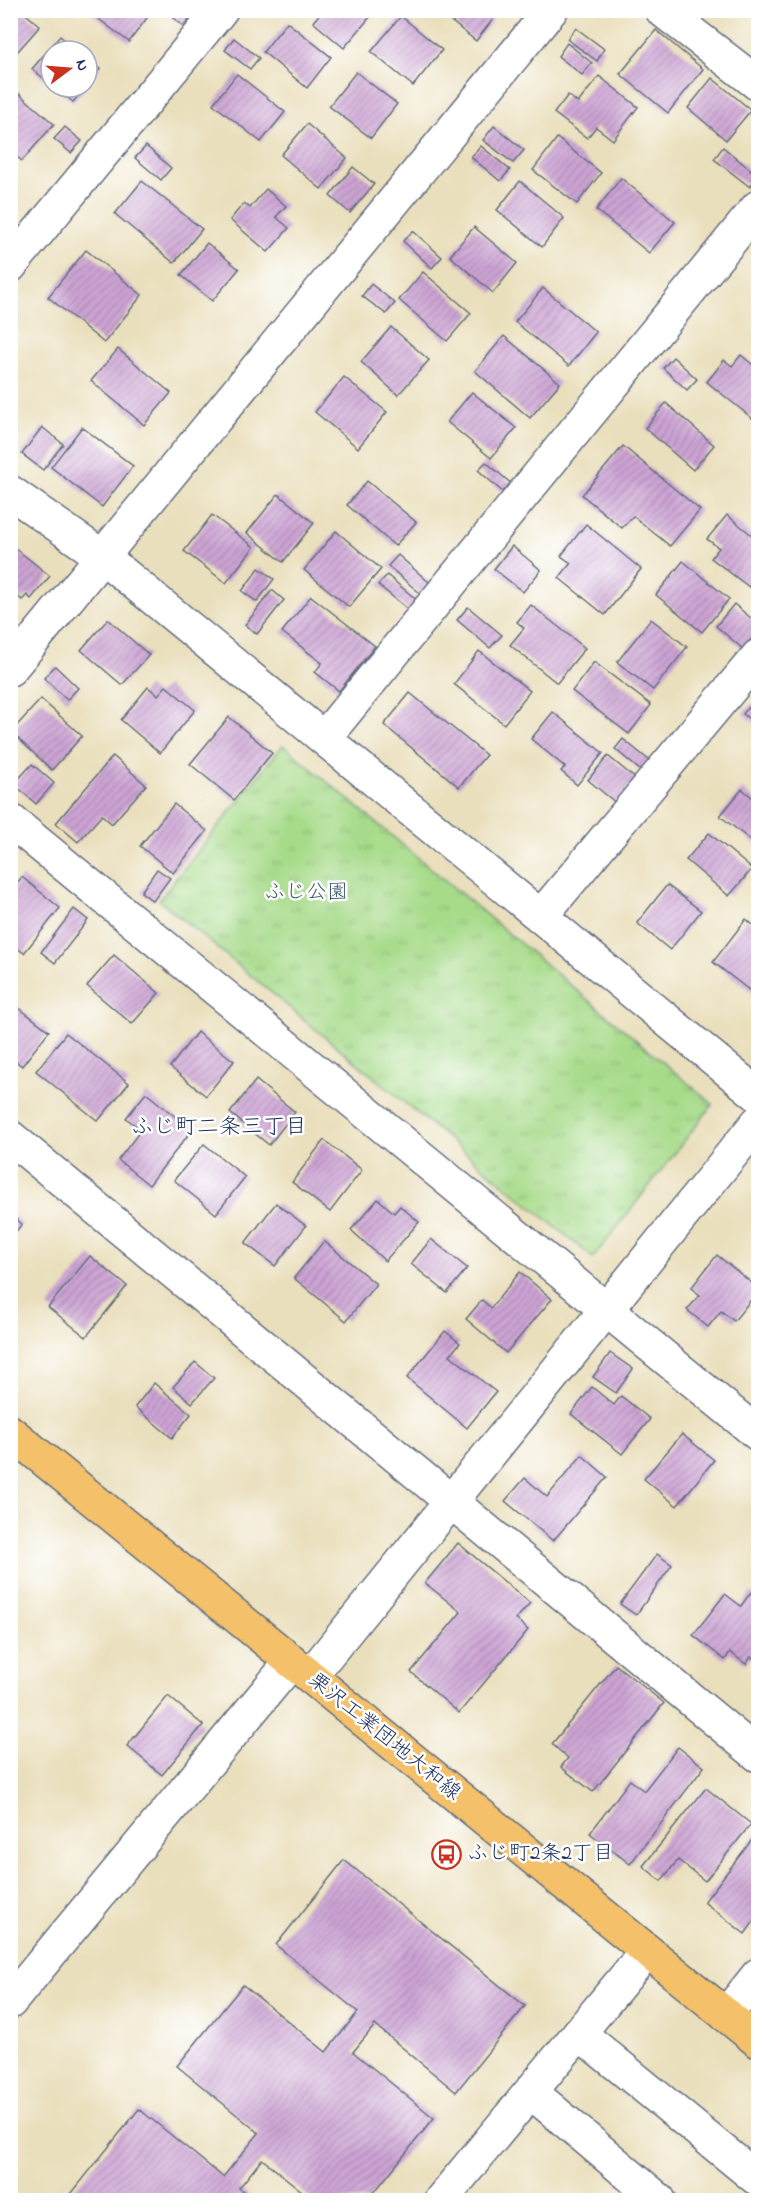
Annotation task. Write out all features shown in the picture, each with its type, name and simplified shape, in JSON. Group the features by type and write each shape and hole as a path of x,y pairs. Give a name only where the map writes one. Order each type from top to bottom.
{"main road":[{"name":"栗沢工業団地大和線","path":"12,1437 759,2042"}],"street":[{"path":"10,266 221,10"},
{"path":"10,669 552,10"},
{"path":"662,10 759,84"},
{"path":"324,738 759,207"},
{"path":"10,492 103,557 759,1095"},
{"path":"541,916 759,656"},
{"path":"10,820 759,1434"},
{"path":"10,2002 451,1501 759,1122"},
{"path":"10,1137 759,1755"},
{"path":"441,2200 648,1951"},
{"path":"726,2015 759,1975"},
{"path":"579,2033 756,2178"},
{"path":"531,2092 659,2200"}],"green space":[{"name":"ふじ公園","path":"283,745 713,1104 593,1258 159,900"}],"building":[{"path":"10,10 21,10 40,26 10,60"},
{"path":"87,10 153,10 129,42"},
{"path":"165,10 197,10 183,26"},
{"path":"323,10 376,10 344,48 313,22"},
{"path":"437,10 500,10 476,41"},
{"path":"401,16 442,50 413,86 371,52"},
{"path":"287,22 331,57 307,88 263,52"},
{"path":"576,28 604,49 597,61 567,39"},
{"path":"656,30 703,69 668,113 620,74"},
{"path":"234,38 259,58 250,69 225,50"},
{"path":"567,43 592,63 582,75 558,56"},
{"path":"39,61 39,75 32,69"},
{"path":"356,72 397,104 371,138 329,106"},
{"path":"237,74 285,112 261,142 213,104"},
{"path":"599,76 638,107 613,140 596,127 587,138 554,113 568,95 578,103"},
{"path":"712,78 751,110 726,140 688,108"},
{"path":"16,91 54,124 22,161 10,151 10,98"},
{"path":"307,124 347,158 321,189 281,155"},
{"path":"494,126 524,150 513,163 483,140"},
{"path":"65,127 82,141 71,153 54,139"},
{"path":"557,138 601,173 577,204 533,170"},
{"path":"146,146 171,168 161,180 135,158"},
{"path":"481,146 510,170 500,181 471,157"},
{"path":"723,147 758,176 750,187 714,159"},
{"path":"353,167 374,184 350,213 330,196"},
{"path":"621,178 675,222 649,253 596,210"},
{"path":"142,181 202,229 174,263 115,214"},
{"path":"520,181 564,218 542,247 497,210"},
{"path":"266,189 286,206 276,217 289,228 268,252 230,220 244,203 250,208"},
{"path":"474,227 517,263 493,293 450,256"},
{"path":"413,231 442,257 432,268 403,241"},
{"path":"207,243 239,269 212,301 181,275"},
{"path":"86,250 142,295 104,343 48,297"},
{"path":"423,272 471,313 447,341 399,300"},
{"path":"371,284 395,303 386,314 362,296"},
{"path":"543,288 596,332 569,366 515,322"},
{"path":"391,327 429,360 398,395 361,362"},
{"path":"504,336 560,383 530,418 475,371"},
{"path":"118,349 171,393 144,425 91,381"},
{"path":"741,355 758,369 758,423 707,382 724,360 732,366"},
{"path":"673,357 697,379 687,390 663,368"},
{"path":"344,377 387,412 358,448 315,412"},
{"path":"472,392 516,428 491,458 447,422"},
{"path":"666,403 714,445 693,470 645,428"},
{"path":"42,427 63,444 43,470 22,454"},
{"path":"82,427 133,466 102,507 51,467"},
{"path":"623,446 700,510 670,546 633,516 622,528 582,495"},
{"path":"486,462 514,486 506,495 478,470"},
{"path":"367,481 416,522 395,546 347,505"},
{"path":"278,494 314,523 283,562 247,533"},
{"path":"212,515 254,547 226,583 184,551"},
{"path":"727,515 758,540 758,575 749,587 711,558 719,548 707,539"},
{"path":"586,524 641,569 605,615 559,578 571,563 561,556"},
{"path":"336,531 381,569 349,607 304,570"},
{"path":"10,544 50,576 31,599 27,595 22,600 10,590"},
{"path":"512,546 541,570 523,592 494,569"},
{"path":"398,555 430,583 421,594 388,566"},
{"path":"683,561 729,599 702,632 656,595"},
{"path":"259,568 274,579 257,602 242,591"},
{"path":"387,575 417,600 409,610 378,585"},
{"path":"272,590 284,600 257,634 245,625"},
{"path":"311,596 375,646 339,691 315,672 322,663 282,632"},
{"path":"734,604 758,624 758,631 743,649 716,626"},
{"path":"531,605 585,648 557,683 510,645 524,628 517,622"},
{"path":"468,607 502,635 490,648 457,620"},
{"path":"108,619 149,655 122,685 81,650"},
{"path":"651,619 687,647 653,690 617,662"},
{"path":"479,651 530,691 504,724 454,684"},
{"path":"594,662 651,705 629,734 572,691"},
{"path":"55,666 78,688 67,700 44,678"},
{"path":"166,686 195,710 160,753 121,720 148,687 158,695"},
{"path":"410,693 486,755 459,787 384,725"},
{"path":"41,699 82,736 52,770 11,732"},
{"path":"752,703 758,709 758,726 743,714"},
{"path":"553,712 603,753 577,785 561,771 565,767 531,739"},
{"path":"229,717 272,753 234,800 190,764"},
{"path":"623,739 650,761 641,771 615,749"},
{"path":"113,756 146,785 112,824 102,815 78,842 56,823"},
{"path":"608,756 636,779 616,803 588,780"},
{"path":"32,764 54,783 36,804 14,784"},
{"path":"742,789 758,802 758,846 720,816"},
{"path":"174,804 207,831 173,873 140,846"},
{"path":"709,833 752,869 729,896 686,860"},
{"path":"157,869 170,878 153,901 141,892"},
{"path":"22,877 60,908 24,953 10,943 10,891"},
{"path":"667,885 701,911 670,950 637,923"},
{"path":"74,909 88,920 55,963 41,952"},
{"path":"746,919 758,929 758,997 713,962"},
{"path":"114,955 159,993 132,1024 87,986"},
{"path":"10,1001 49,1031 22,1066 10,1057"},
{"path":"197,1032 234,1061 206,1096 170,1067"},
{"path":"66,1033 129,1083 98,1121 36,1071"},
{"path":"256,1080 295,1112 269,1145 230,1113"},
{"path":"146,1093 192,1130 149,1185 118,1160 141,1130 126,1118"},
{"path":"324,1140 362,1170 330,1212 292,1182"},
{"path":"204,1144 245,1177 216,1214 174,1180"},
{"path":"378,1199 394,1213 400,1206 419,1222 385,1261 351,1230"},
{"path":"276,1203 306,1226 275,1266 245,1243"},
{"path":"10,1214 22,1224 10,1238"},
{"path":"431,1239 467,1268 447,1293 411,1264"},
{"path":"324,1241 376,1284 346,1321 294,1278"},
{"path":"717,1255 758,1288 758,1291 734,1321 721,1311 708,1327 687,1310 700,1295 691,1288"},
{"path":"90,1256 127,1286 86,1337 48,1307"},
{"path":"520,1272 552,1299 506,1353 466,1319 482,1300 491,1308"},
{"path":"445,1331 460,1343 450,1355 496,1392 467,1428 407,1378"},
{"path":"610,1353 633,1369 616,1393 593,1377"},
{"path":"195,1362 214,1378 192,1403 173,1387"},
{"path":"154,1383 191,1414 172,1438 135,1407"},
{"path":"592,1387 614,1405 621,1396 650,1419 622,1454 571,1414"},
{"path":"682,1434 714,1460 677,1506 644,1479"},
{"path":"582,1455 607,1477 553,1541 505,1501 525,1478 547,1497"},
{"path":"458,1543 530,1603 516,1619 528,1630 459,1713 411,1672 461,1612 425,1583"},
{"path":"657,1554 672,1565 636,1615 620,1604"},
{"path":"751,1592 758,1597 758,1662 751,1657 746,1664 730,1652 725,1660 693,1635 725,1594 741,1606"},
{"path":"616,1665 664,1703 593,1792 561,1767 568,1758 552,1744"},
{"path":"168,1696 203,1725 162,1775 127,1746"},
{"path":"678,1747 704,1767 630,1864 590,1833 630,1780 644,1791"},
{"path":"706,1788 751,1824 705,1881 678,1860 661,1881 643,1866"},
{"path":"758,1832 758,1916 745,1934 704,1902"},
{"path":"344,1860 525,2006 456,2092 375,2025 353,2052 434,2118 368,2200 313,2200 262,2159 239,2188 255,2200 79,2200 71,2194 139,2109 223,2177 259,2133 177,2066 243,1985 326,2052 358,2012 276,1945"}],"place":[{"name":"ふじ町2条2丁目","path":"446,1854"}],"district":[{"name":"ふじ町二条三丁目","path":"219,1128"}]}
